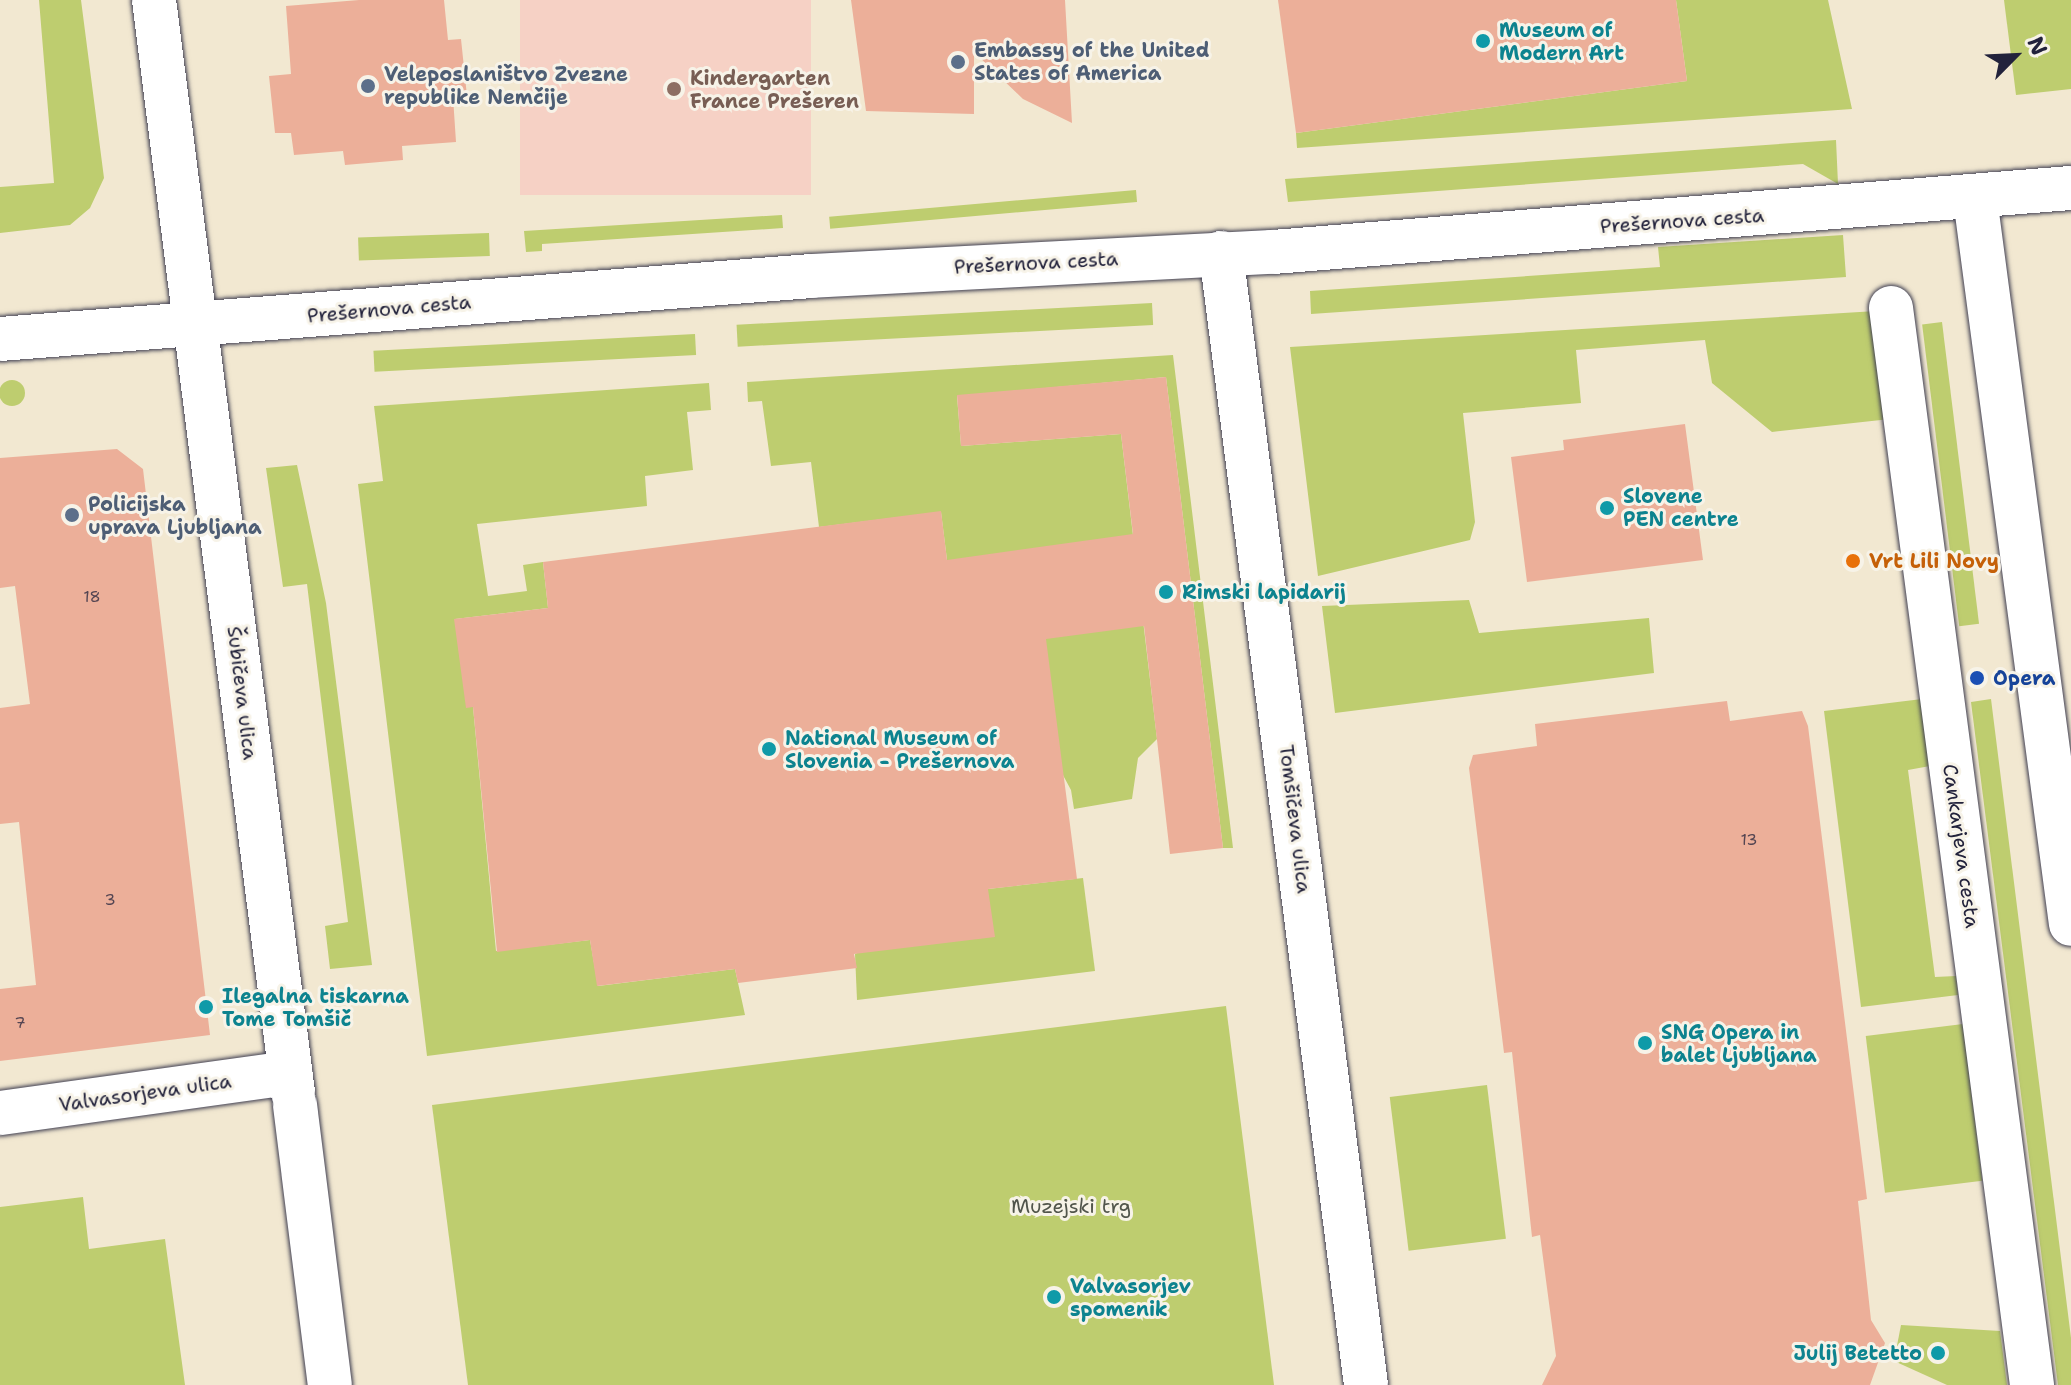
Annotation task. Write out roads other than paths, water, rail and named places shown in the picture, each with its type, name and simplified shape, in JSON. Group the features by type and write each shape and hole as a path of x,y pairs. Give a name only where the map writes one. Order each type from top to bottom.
{"street":[{"name":"Šubičeva ulica","path":"154,0 330,1385"},
{"name":"Prešernova cesta","path":"0,339 811,276 1221,253 1975,198 2071,188"},
{"path":"1975,198 2059,738 2071,924"},
{"name":"Tomšičeva ulica","path":"1221,253 1366,1385"},
{"name":"Cankarjeva cesta","path":"1891,308 2032,1385"},
{"name":"Valvasorjeva ulica","path":"0,1113 293,1091"}],"place":[{"name":"Museum of Modern Art","path":"1483,41"},
{"name":"Embassy of the United States of America","path":"958,62"},
{"name":"Veleposlaništvo Zvezne republike Nemčije","path":"368,86"},
{"name":"Kindergarten France Prešeren","path":"674,89"},
{"name":"Slovene PEN centre","path":"1607,508"},
{"name":"Policijska uprava Ljubljana","path":"72,515"},
{"name":"Vrt Lili Novy","path":"1853,561"},
{"name":"Rimski lapidarij","path":"1166,592"},
{"name":"Opera","path":"1977,678"},
{"name":"National Museum of Slovenia - Prešernova","path":"769,749"},
{"name":"Ilegalna tiskarna Tome Tomšič","path":"206,1007"},
{"name":"SNG Opera in balet Ljubljana","path":"1645,1043"},
{"name":"Valvasorjev spomenik","path":"1054,1297"},
{"name":"Julij Betetto","path":"1938,1353"}],"park label":[{"name":"Muzejski trg","path":"1071,1206"}]}
